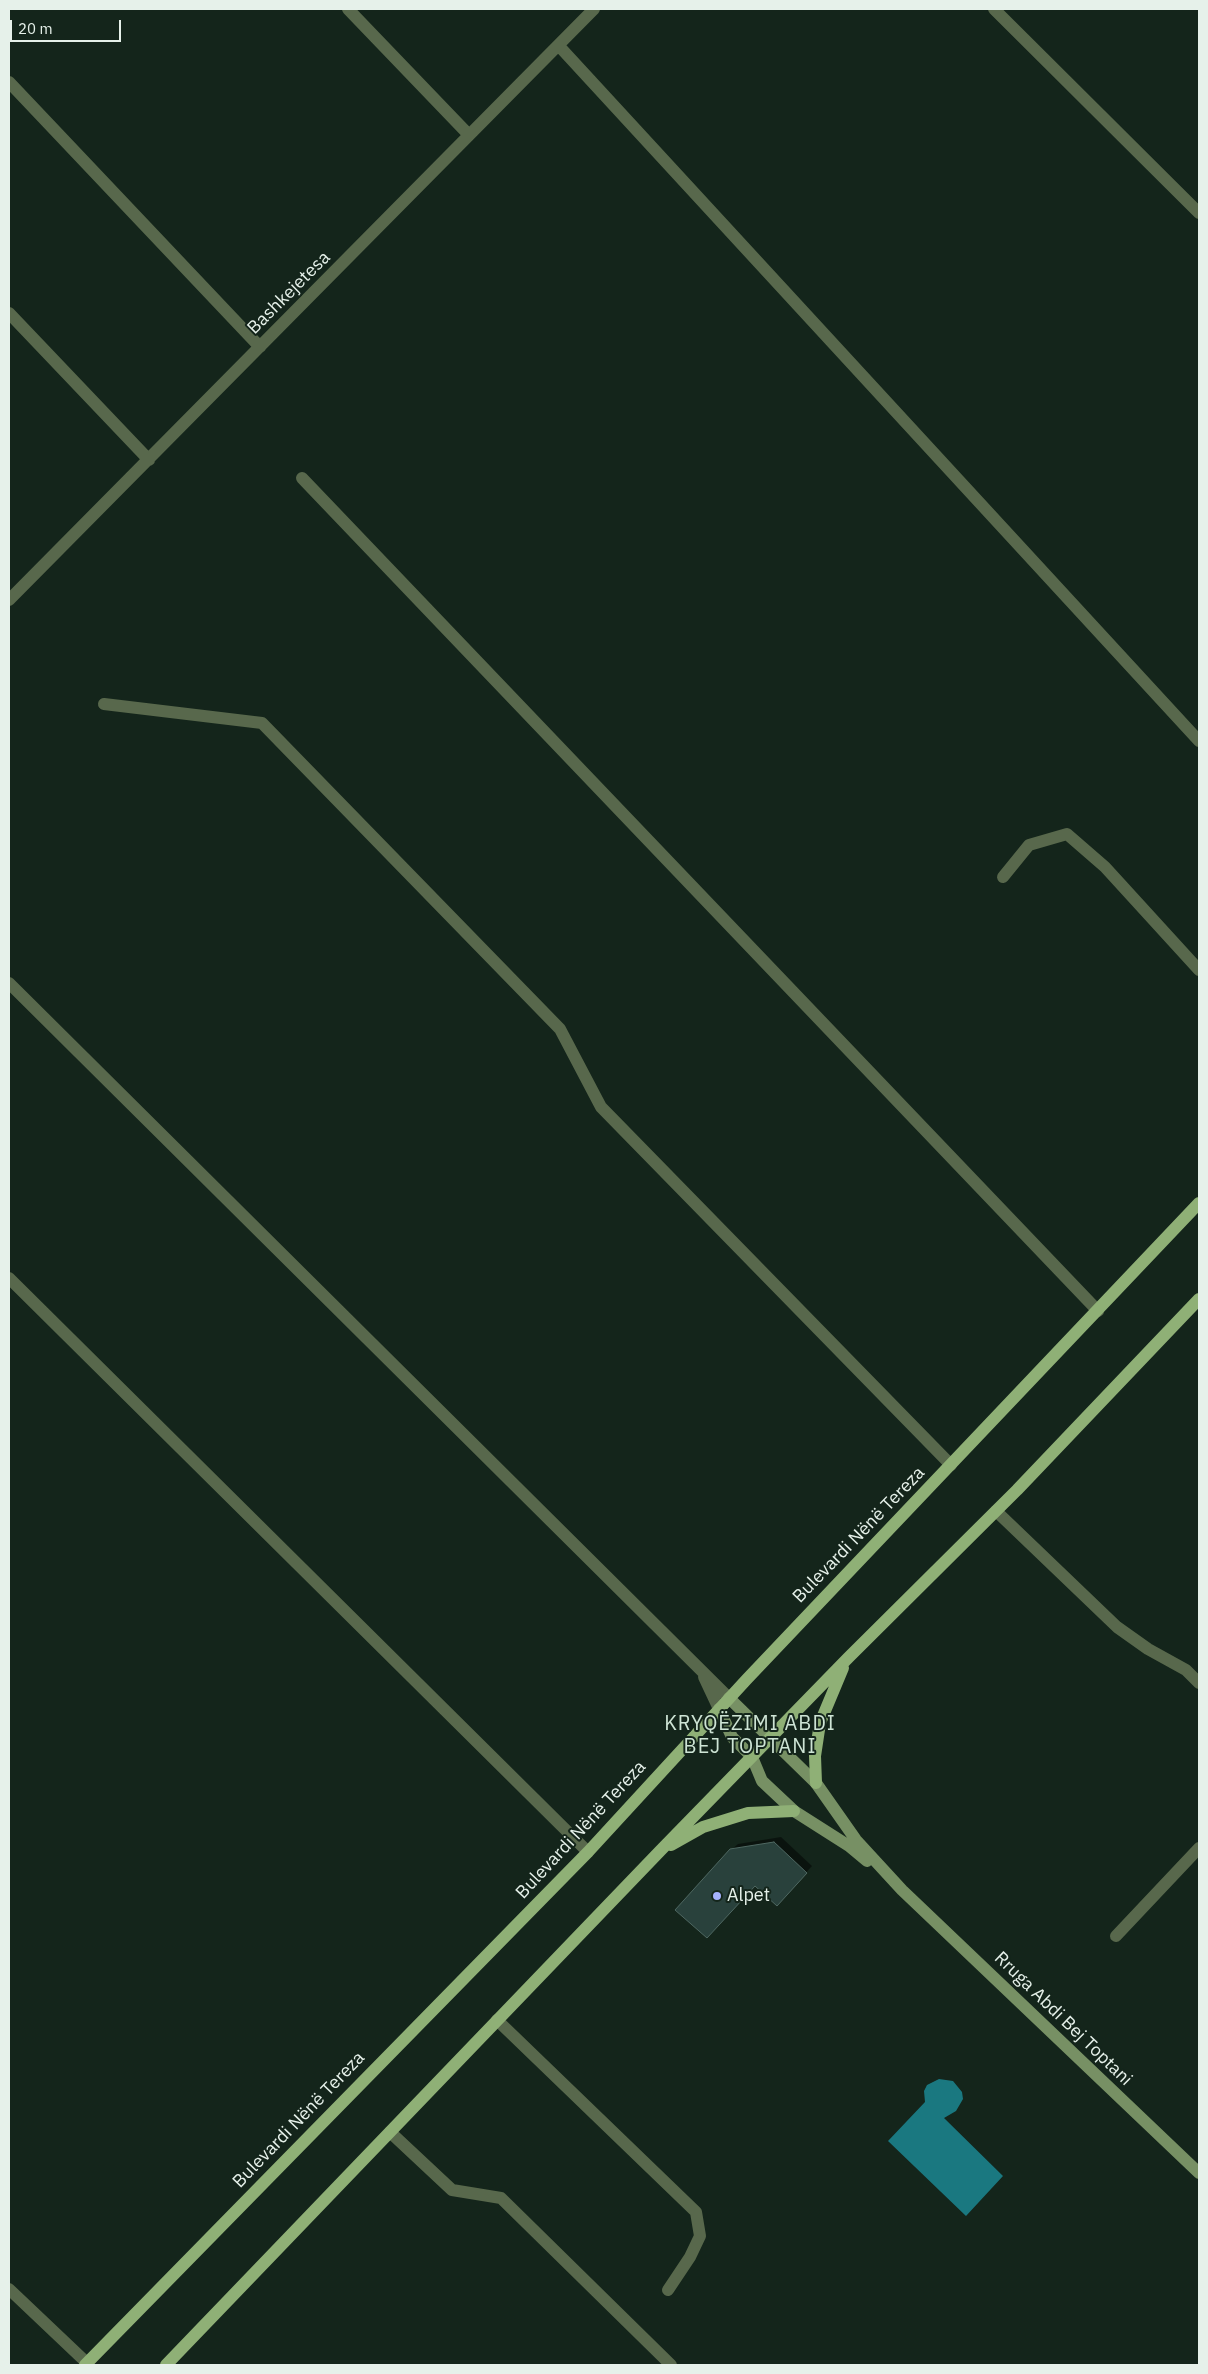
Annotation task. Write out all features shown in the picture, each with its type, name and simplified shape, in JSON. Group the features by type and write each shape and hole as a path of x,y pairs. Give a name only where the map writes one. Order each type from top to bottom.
{"main road":[{"name":"Bulevardi Nënë Tereza","path":"86,2364 588,1852 729,1698 1199,1203"},
{"path":"166,2365 660,1850 771,1739 848,1658 996,1511 1199,1299"},
{"path":"816,1783 815,1756 820,1723 828,1700 848,1658"},
{"name":"Rruga Abdi Bej Toptani","path":"729,1698 816,1783 856,1840 902,1890 1199,2173"},
{"path":"719,1709 732,1738 752,1757"},
{"name":"Rruga Abdi Bej Toptani","path":"752,1757 762,1780 794,1811 849,1846 902,1890"},
{"path":"660,1850 703,1827 723,1820 748,1813 794,1811"}],"street":[{"path":"348,9 470,135"},
{"name":"Bashkejetesa","path":"9,600 594,9"},
{"path":"994,9 1199,213"},
{"path":"559,46 1199,741"},
{"path":"9,82 260,347"},
{"path":"9,312 149,460"},
{"path":"302,478 1098,1311"},
{"path":"104,704 262,723 560,1029 601,1108 951,1464"},
{"path":"1003,877 1029,845 1067,834 1105,867 1199,970"},
{"path":"9,983 729,1698"},
{"path":"9,1278 588,1852"},
{"path":"996,1511 1117,1627 1148,1650 1186,1670 1199,1682"},
{"path":"701,1670 719,1709"},
{"path":"1116,1936 1199,1848"},
{"path":"497,2020 696,2212 700,2236 690,2257 668,2290"},
{"path":"390,2132 452,2190 501,2198 671,2365"},
{"path":"9,2289 86,2364"}],"water":[{"path":"939,2079 953,2081 962,2092 963,2099 956,2111 944,2118 1003,2176 966,2216 888,2141 925,2102 924,2091 927,2085"}],"building":[{"name":"Alpet","path":"774,1842 807,1873 777,1906 755,1886 707,1938 675,1910 730,1849"}],"place":[{"name":"Alpet","path":"717,1896"}],"district":[{"name":"KRYQËZIMI ABDI BEJ TOPTANI","path":"750,1736"}]}
